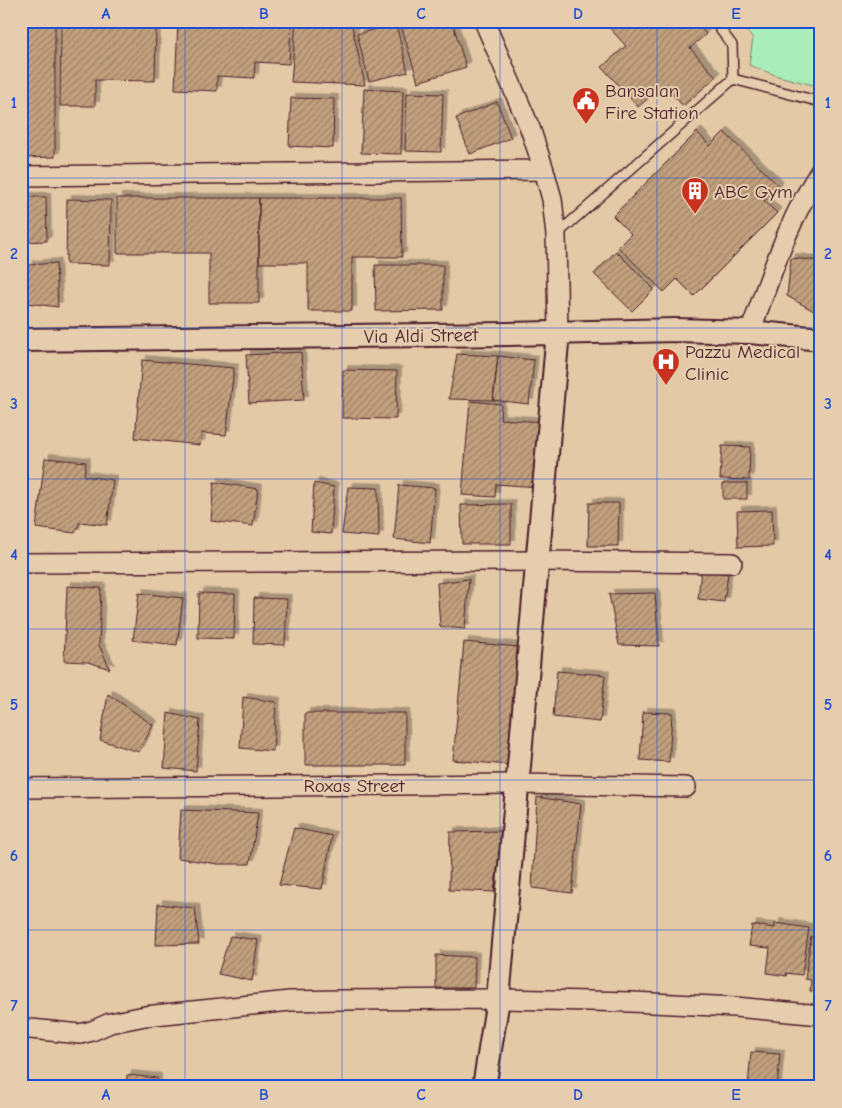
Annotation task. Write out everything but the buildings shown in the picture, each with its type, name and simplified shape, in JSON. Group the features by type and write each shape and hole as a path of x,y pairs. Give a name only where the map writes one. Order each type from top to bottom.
{"street":[{"path":"484,21 514,88 544,170 552,199 556,235 558,332 498,999 484,1087"},
{"path":"21,176 544,170"},
{"path":"750,332 788,229 808,190 821,170"},
{"name":"Via Aldi Street","path":"21,340 158,340 676,330 750,332 821,339"},
{"path":"21,563 538,561 732,563"},
{"name":"Roxas Street","path":"21,788 518,784 686,787"},
{"path":"21,1028 80,1034 110,1024 145,1016 290,1002 340,1000 498,999 684,1003 821,1016"}],"lane":[{"path":"714,21 732,45 734,79"},
{"path":"734,79 821,102"},
{"path":"556,235 734,79"}],"green space":[{"path":"737,21 821,21 821,87 778,76 749,65 753,38"}],"place":[{"name":"Bansalan Fire Station","path":"586,125"},
{"name":"ABC Gym","path":"695,215"},
{"name":"Pazzu Medical Clinic","path":"666,386"}]}
